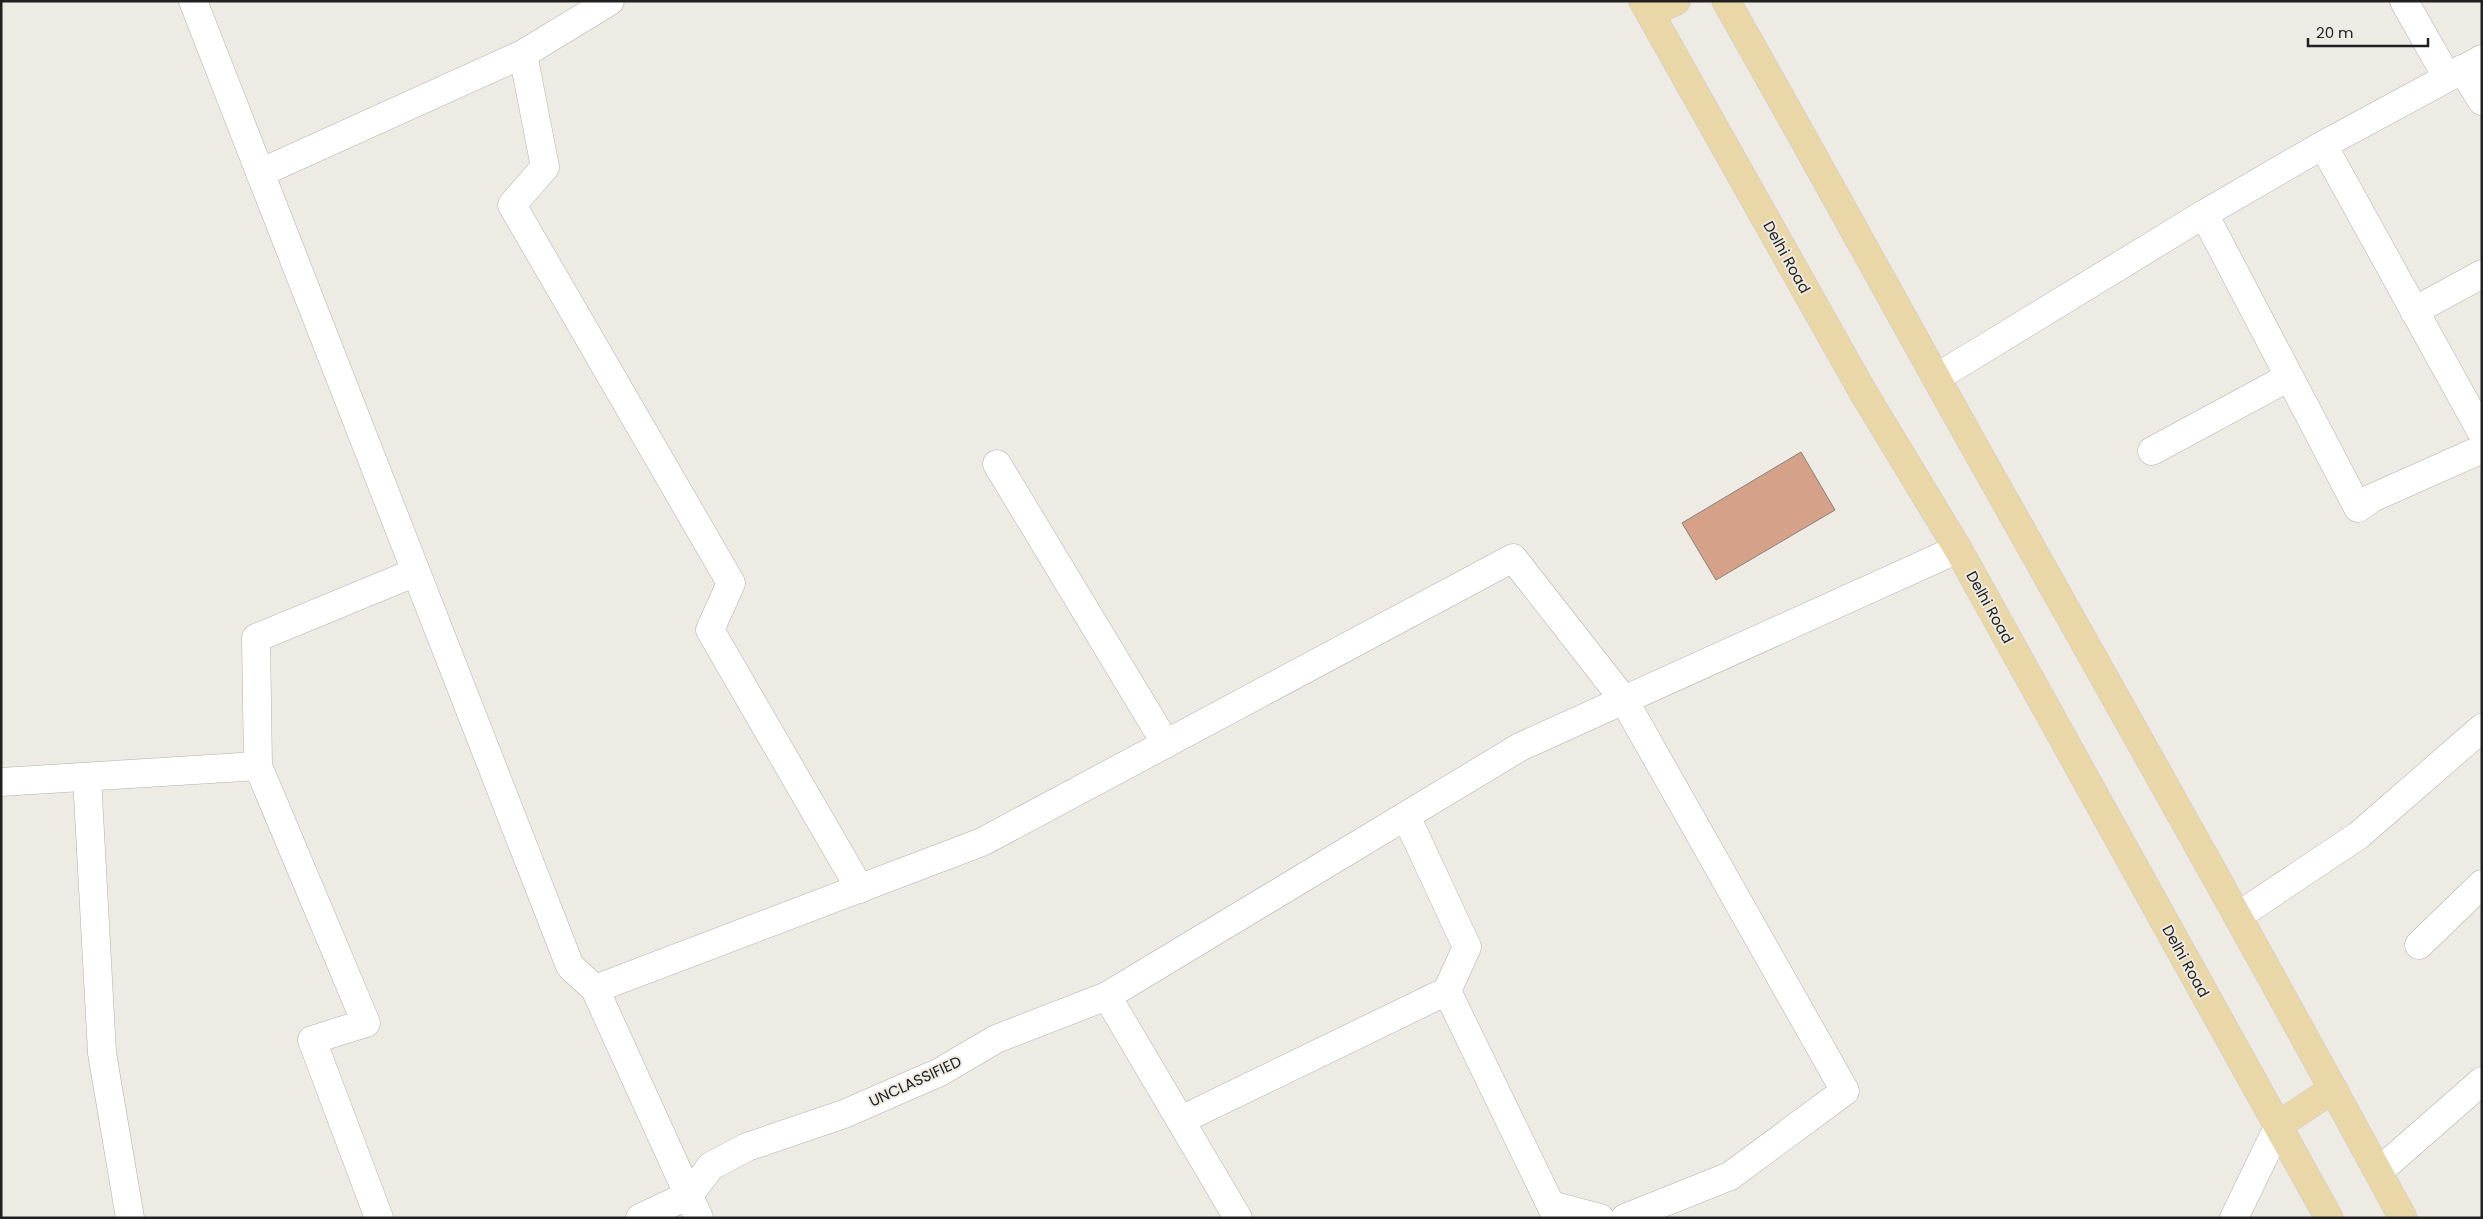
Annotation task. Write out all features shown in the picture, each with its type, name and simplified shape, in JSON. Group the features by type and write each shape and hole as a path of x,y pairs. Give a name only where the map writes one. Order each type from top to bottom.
{"main road":[{"path":"1646,7 1676,1"},
{"path":"1726,1 1820,165 1936,378 2238,916 2403,1218"},
{"name":"Delhi Road","path":"1646,7 1863,392 1958,549 2329,1218"},
{"path":"2278,1126 2333,1089"}],"street":[{"path":"193,1 570,966 595,989 694,1206 640,1218"},
{"path":"260,173 522,54 610,1"},
{"path":"2404,1 2464,69 2482,102"},
{"path":"522,54 545,167 512,205 731,582 710,630 860,889"},
{"path":"1936,378 2204,214 2323,145 2464,69"},
{"path":"2323,145 2482,433"},
{"path":"2204,214 2358,508 2372,498 2482,449"},
{"path":"2414,311 2482,274"},
{"path":"2152,451 2289,377"},
{"path":"997,464 1166,744"},
{"name":"UNCLASSIFIED","path":"694,1206 711,1166 747,1147 844,1114 940,1072 996,1039 1107,996 1520,747 1958,549"},
{"path":"595,989 982,842 1513,558 1624,700 1844,1091 1730,1176 1625,1218"},
{"path":"379,1218 312,1040 366,1023 258,766 256,638 416,572"},
{"path":"2238,916 2360,835 2482,728"},
{"path":"1,782 258,766"},
{"path":"87,777 102,1053 130,1218"},
{"path":"1181,1120 1447,991 1467,947 1406,816"},
{"path":"2419,945 2482,884"},
{"path":"1447,991 1554,1211 1600,1218"},
{"path":"1107,996 1238,1218"},
{"path":"2378,1172 2482,1081"},
{"path":"2234,1218 2278,1126"}],"building":[{"path":"1801,452 1835,510 1716,580 1682,523"}]}
